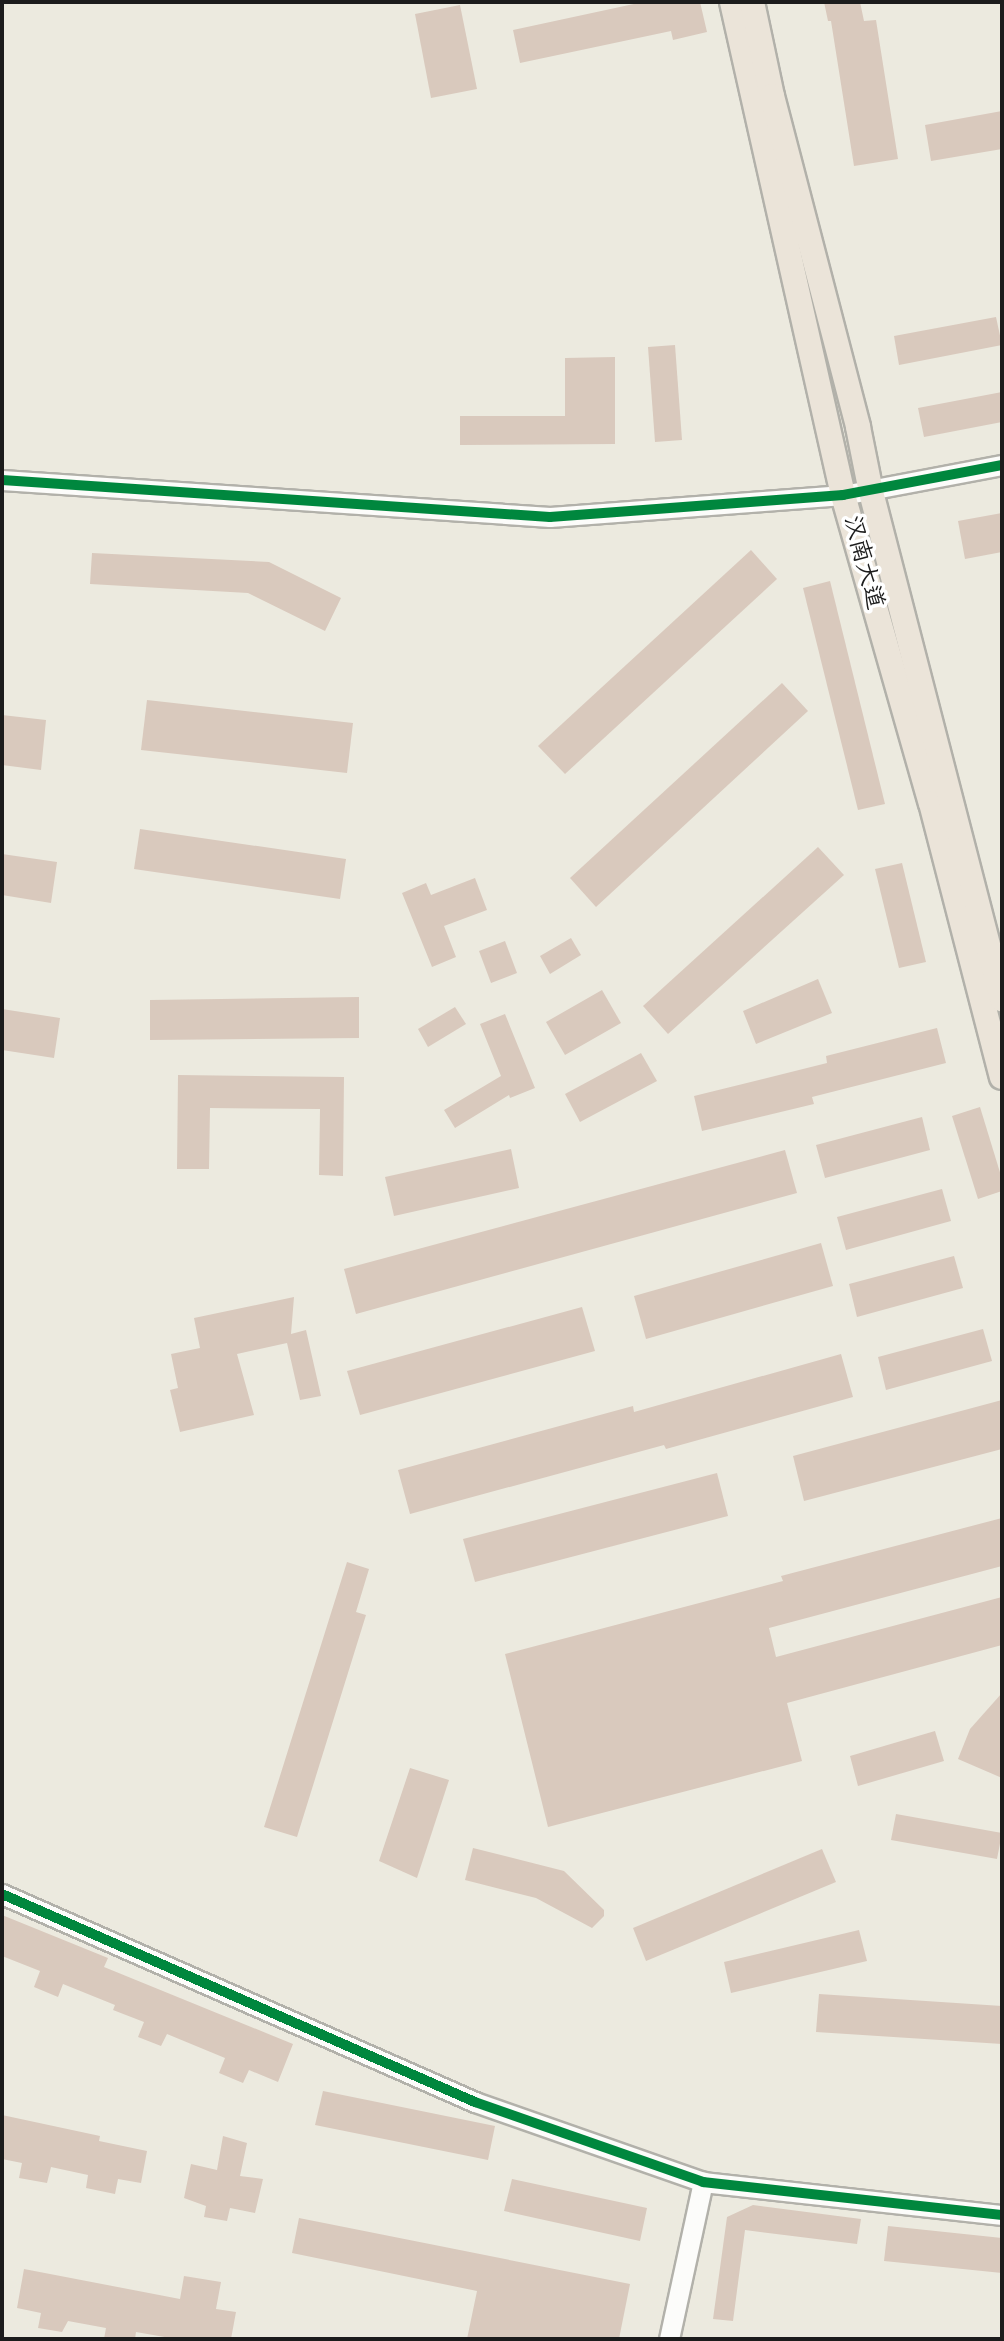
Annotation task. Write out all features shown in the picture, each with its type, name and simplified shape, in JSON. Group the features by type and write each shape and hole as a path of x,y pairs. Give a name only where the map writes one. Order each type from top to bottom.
{"main road":[{"name":"汉南大道","path":"732,2 843,495 931,803 1002,1077"},
{"name":"汉南大道","path":"752,2 772,96 858,427 871,492 1002,999"}],"street":[{"path":"2,480 550,517 871,492 1002,465"},
{"path":"2,1894 475,2102 703,2182 1002,2215"},
{"path":"669,2339 703,2182"}],"building":[{"path":"643,2 700,2 707,32 673,40 671,31 520,63 513,30"},
{"path":"824,2 860,2 864,21 876,20 898,159 854,166 831,21 828,21"},
{"path":"460,5 477,89 431,98 415,14"},
{"path":"1002,111 1002,149 931,161 925,125"},
{"path":"996,317 1002,345 899,365 894,336"},
{"path":"675,345 682,440 655,442 648,347"},
{"path":"615,357 615,444 460,445 460,416 565,416 565,358"},
{"path":"1002,392 1002,422 924,437 918,408"},
{"path":"1002,513 1002,552 965,559 958,521"},
{"path":"751,550 777,579 565,774 538,746"},
{"path":"92,553 269,562 341,598 325,631 248,593 90,584"},
{"path":"830,581 885,804 858,810 803,588"},
{"path":"782,683 808,711 596,907 570,878"},
{"path":"147,700 353,723 347,773 141,750"},
{"path":"2,715 46,720 41,770 2,765"},
{"path":"140,829 346,859 340,899 134,869"},
{"path":"818,847 844,875 668,1034 643,1006"},
{"path":"2,854 57,862 51,903 2,895"},
{"path":"902,863 926,962 899,968 875,869"},
{"path":"475,878 487,910 444,926 456,957 432,967 402,893 426,883 431,895"},
{"path":"571,938 581,955 550,974 540,956"},
{"path":"505,941 517,973 491,983 479,951"},
{"path":"818,979 832,1013 756,1044 743,1011"},
{"path":"602,990 621,1023 565,1055 546,1022"},
{"path":"359,997 359,1038 150,1040 150,1000"},
{"path":"455,1007 466,1024 428,1047 418,1029"},
{"path":"2,1009 60,1018 54,1058 2,1050"},
{"path":"505,1014 535,1088 510,1098 509,1095 455,1128 444,1110 501,1076 480,1024"},
{"path":"937,1028 946,1063 812,1097 814,1104 702,1131 694,1096 827,1063 826,1056"},
{"path":"641,1053 657,1081 580,1122 565,1094"},
{"path":"178,1075 344,1077 343,1176 319,1175 320,1109 210,1108 209,1169 177,1169"},
{"path":"980,1107 1002,1179 1002,1191 978,1199 952,1116"},
{"path":"922,1117 930,1150 825,1178 816,1145"},
{"path":"511,1149 519,1188 394,1216 385,1177"},
{"path":"785,1150 797,1193 356,1314 344,1269"},
{"path":"942,1189 951,1221 846,1250 837,1217"},
{"path":"821,1243 833,1286 646,1339 634,1296"},
{"path":"954,1256 963,1288 857,1317 849,1284"},
{"path":"294,1297 291,1334 306,1330 321,1396 300,1400 287,1343 237,1354 254,1415 180,1432 170,1390 178,1388 171,1354 200,1348 194,1318"},
{"path":"582,1307 595,1351 360,1415 347,1371"},
{"path":"983,1329 992,1361 886,1390 878,1357"},
{"path":"841,1354 853,1397 666,1449 664,1445 410,1514 398,1470 633,1406 634,1412"},
{"path":"1002,1400 1002,1449 804,1501 793,1456"},
{"path":"717,1473 728,1516 475,1582 463,1539"},
{"path":"1002,1518 1002,1566 769,1628 776,1657 1002,1597 1002,1645 787,1703 802,1761 548,1827 505,1654 783,1581 781,1576"},
{"path":"347,1562 369,1569 356,1612 366,1615 297,1837 264,1827"},
{"path":"1002,1693 1002,1778 958,1759 970,1729"},
{"path":"935,1731 944,1761 858,1786 850,1756"},
{"path":"410,1768 449,1780 417,1878 379,1861"},
{"path":"896,1814 1002,1833 997,1859 891,1840"},
{"path":"473,1848 564,1871 604,1910 604,1916 592,1928 536,1898 465,1880"},
{"path":"822,1849 836,1882 646,1961 633,1928"},
{"path":"2,1915 108,1958 104,1967 293,2044 278,2082 249,2070 243,2083 219,2073 225,2058 167,2034 161,2046 138,2037 144,2022 113,2010 115,2005 63,1984 58,1997 34,1987 40,1971 2,1956"},
{"path":"859,1930 867,1961 731,1993 724,1962"},
{"path":"819,1994 1002,2006 1002,2044 816,2032"},
{"path":"323,2091 495,2126 488,2160 315,2125"},
{"path":"2,2115 100,2136 99,2141 147,2151 141,2183 118,2179 115,2194 86,2188 88,2175 51,2167 47,2183 19,2178 22,2163 2,2159"},
{"path":"223,2136 247,2143 240,2176 263,2179 255,2213 230,2208 227,2221 204,2217 206,2206 184,2198 191,2164 217,2170"},
{"path":"512,2179 647,2208 640,2241 504,2211"},
{"path":"753,2205 861,2219 857,2244 745,2230 733,2321 713,2319 727,2217"},
{"path":"299,2218 630,2284 619,2339 467,2339 477,2291 292,2253"},
{"path":"888,2226 1002,2238 1002,2273 884,2261"},
{"path":"24,2269 180,2299 184,2276 221,2282 216,2309 236,2312 231,2339 176,2339 136,2332 135,2339 104,2339 106,2328 68,2321 62,2332 38,2328 41,2313 17,2308"}],"cycle path":[{"path":"2,480 550,517 843,495 1002,465"},
{"path":"2,1894 475,2102 703,2182 1002,2215"}]}
